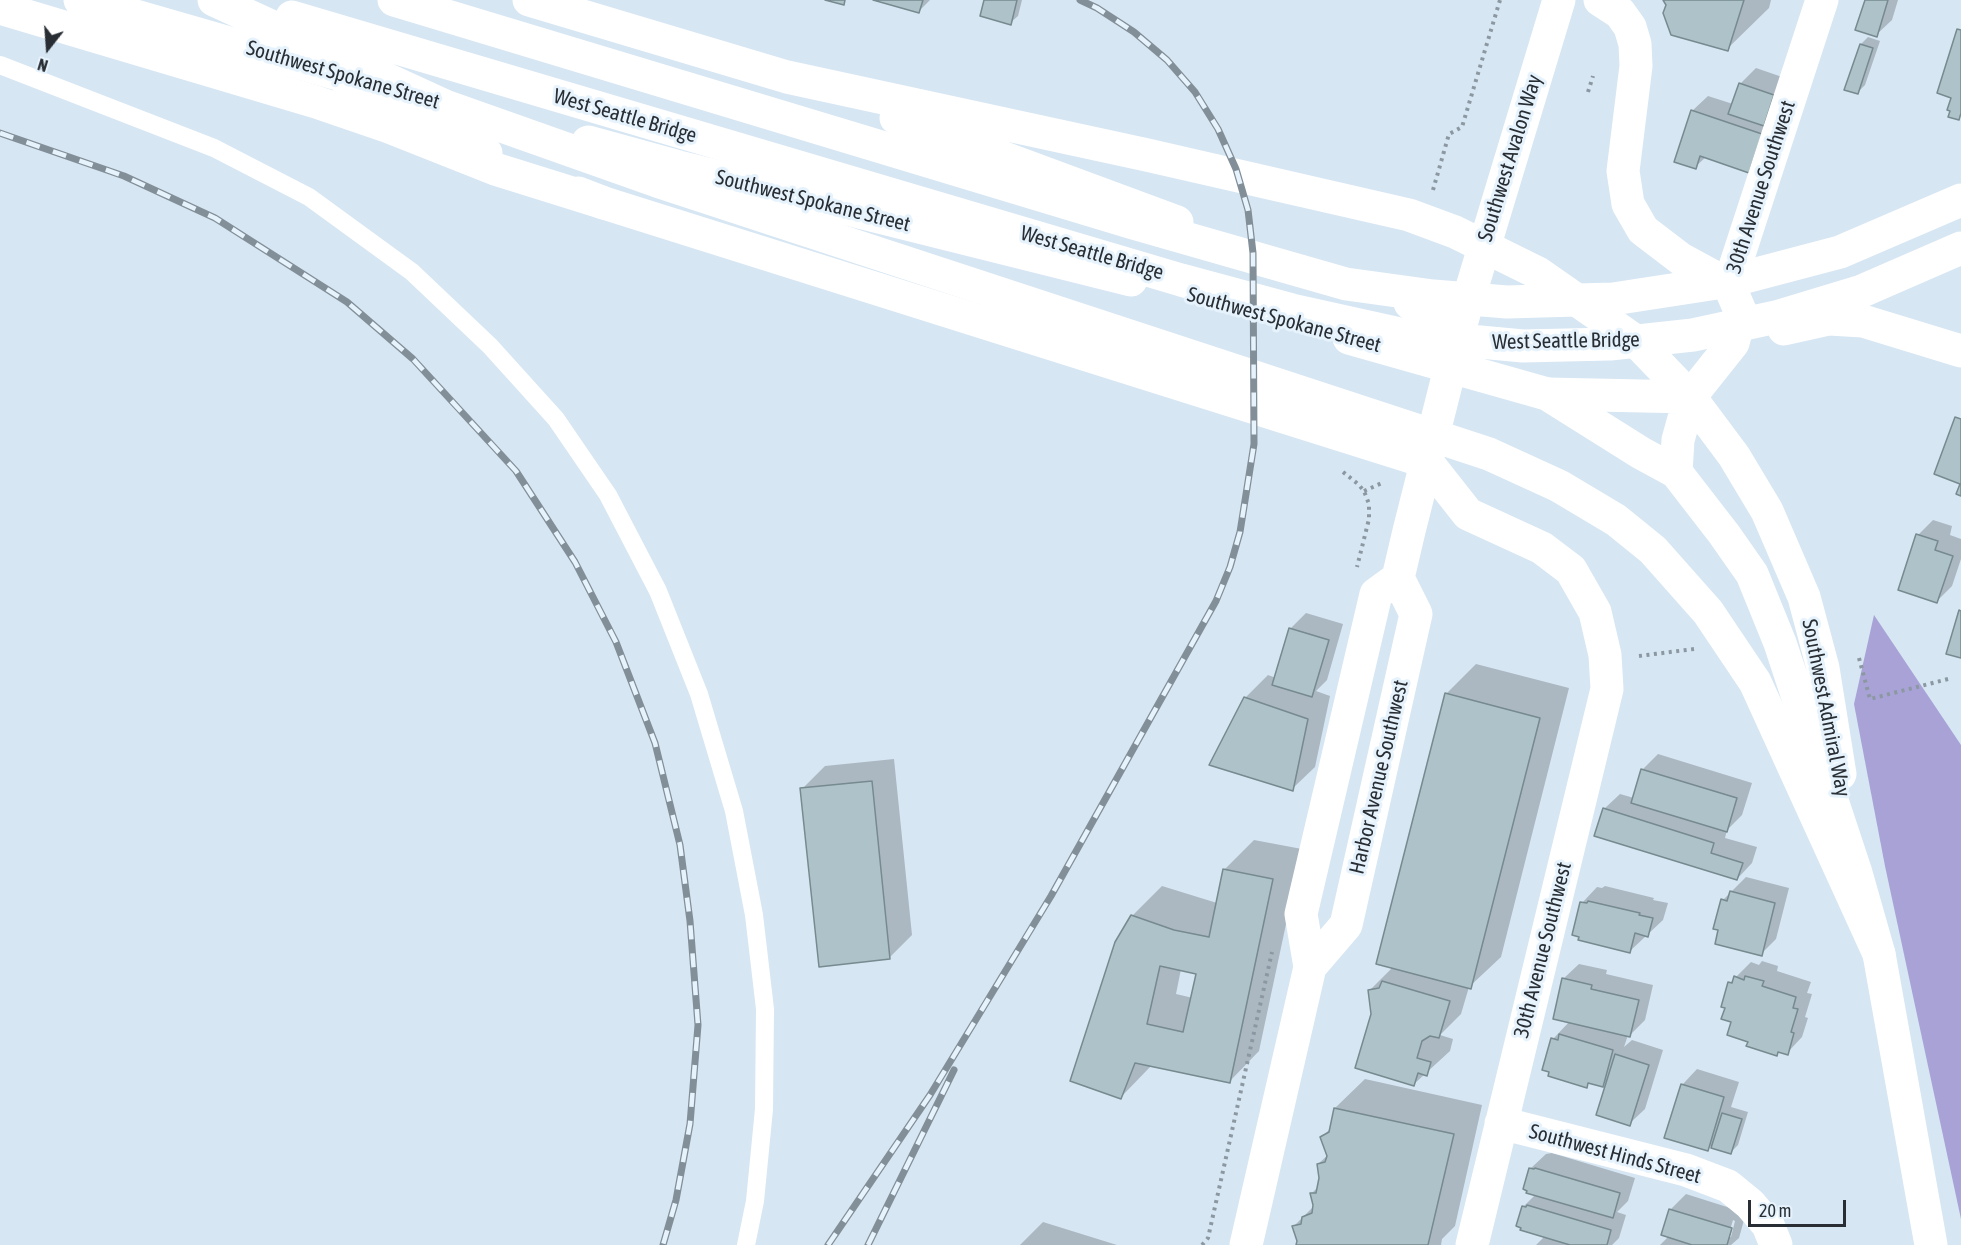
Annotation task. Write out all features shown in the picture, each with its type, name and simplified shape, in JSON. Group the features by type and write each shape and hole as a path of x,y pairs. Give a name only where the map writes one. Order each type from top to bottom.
{"main road":[{"name":"Southwest Spokane Street","path":"80,0 290,61 679,167 1153,286 1396,350 1547,394"},
{"path":"214,0 445,106 657,181 1489,454 1559,486 1616,520 1653,550 1708,612 1755,682 1879,954"},
{"name":"West Seattle Bridge","path":"232,0 1181,280 1292,310 1405,335 1523,346 1610,344 1693,335 1776,317 1862,291 1961,248"},
{"name":"West Seattle Bridge","path":"394,0 1133,223 1346,284 1433,296 1507,302 1613,299 1730,281 1840,252 1961,200"},
{"path":"529,0 787,77 1357,288 1463,317 1398,578"},
{"name":"Southwest Avalon Way","path":"1463,317 1559,0"},
{"path":"1599,0 1620,13 1630,27 1635,44 1636,66 1623,171 1628,204 1643,230 1681,259 1729,285"},
{"name":"30th Avenue Southwest","path":"1690,398 1733,343 1741,313 1729,285 1822,0"},
{"path":"0,8 316,102 389,127 495,169 1427,462 1468,514 1542,548 1571,570 1616,656"},
{"path":"290,61 407,112 498,159 604,203"},
{"path":"787,77 1147,155 1409,215 1455,232 1538,273 1637,342 1690,398"},
{"path":"1733,343 1828,318 1863,321 1961,351"},
{"path":"1547,394 1690,398"},
{"name":"Southwest Admiral Way","path":"1547,394 1641,453 1676,472 1725,534 1752,574 1780,643 1856,873 1879,954 1931,1245"},
{"path":"1676,472 1678,440 1690,398"},
{"name":"Southwest Admiral Way","path":"1690,398 1734,456 1767,511 1804,597 1823,668 1856,873"},
{"name":"Harbor Avenue Southwest","path":"1246,1245 1310,967 1301,914 1376,594 1398,578 1416,614 1346,925 1310,967"},
{"name":"30th Avenue Southwest","path":"1472,1245 1616,656"},
{"name":"Southwest Hinds Street","path":"1500,1123 1686,1170 1728,1186 1768,1225 1776,1245"}],"lane":[{"path":"0,65 214,148 309,197 412,272 490,346 556,419 608,495 658,591 699,694 734,811 752,903 765,1009 764,1109 754,1201 746,1245"}],"path":[{"path":"1431,197 1449,134 1462,127 1500,0"},
{"path":"1588,92 1593,76"},
{"path":"1364,491 1380,484"},
{"path":"1616,656 1698,648"},
{"path":"1859,658 1870,699 1952,678"}],"shaded area":[{"path":"1874,615 1961,745 1961,1219 1885,866 1854,704"}],"building":[{"path":"825,0 845,0 844,5"},
{"path":"873,0 923,0 919,13"},
{"path":"984,0 1017,0 1011,25 980,16"},
{"path":"1663,0 1744,0 1728,51 1671,35 1663,13 1666,5"},
{"path":"1865,0 1888,0 1877,37 1855,30"},
{"path":"1957,29 1961,30 1961,113 1959,120 1948,117 1950,111 1947,110 1951,98 1937,93"},
{"path":"1860,44 1873,48 1858,94 1844,90"},
{"path":"1739,83 1774,95 1764,126 1728,114"},
{"path":"1691,110 1762,134 1749,173 1700,156 1696,169 1674,162"},
{"path":"1955,417 1961,419 1961,496 1956,494 1960,484 1934,474"},
{"path":"1916,534 1938,541 1935,550 1953,556 1937,603 1898,590"},
{"path":"1959,610 1961,611 1961,658 1946,654"},
{"path":"1289,628 1329,640 1312,697 1272,685"},
{"path":"1445,693 1540,718 1471,989 1376,964"},
{"path":"1244,697 1308,719 1293,791 1209,765"},
{"path":"1641,769 1737,798 1727,832 1631,803"},
{"path":"872,781 890,959 819,967 800,788"},
{"path":"1603,808 1714,843 1711,853 1743,863 1737,880 1594,836"},
{"path":"1223,869 1273,879 1230,1083 1135,1063 1121,1099 1070,1081 1115,942 1131,915 1174,930 1209,937","holes":["1160,966 1196,974 1183,1032 1147,1024"]},
{"path":"1730,891 1775,903 1762,956 1715,944 1718,930 1713,929 1721,899 1727,901"},
{"path":"1588,901 1653,918 1648,937 1635,933 1630,953 1578,940 1579,937 1572,935 1580,902 1587,903"},
{"path":"1734,976 1744,980 1745,976 1764,981 1762,986 1796,997 1793,1008 1798,1009 1791,1032 1794,1033 1788,1055 1778,1052 1777,1056 1746,1046 1748,1042 1727,1035 1731,1022 1721,1019 1725,1008 1721,1007 1728,982 1732,983"},
{"path":"1562,978 1592,985 1591,989 1639,1000 1630,1037 1553,1019"},
{"path":"1382,981 1450,1001 1439,1038 1430,1036 1422,1041 1417,1058 1431,1062 1427,1076 1418,1073 1414,1086 1355,1068 1371,1014 1368,990 1379,988"},
{"path":"1559,1034 1613,1050 1603,1087 1588,1083 1587,1088 1548,1076 1549,1072 1542,1070 1551,1038 1558,1040"},
{"path":"1615,1054 1649,1065 1630,1126 1596,1115"},
{"path":"1681,1084 1724,1097 1708,1151 1664,1138"},
{"path":"1334,1108 1454,1134 1428,1245 1296,1245 1297,1241 1292,1226 1301,1224 1302,1217 1312,1213 1310,1193 1316,1193 1319,1178 1317,1164 1325,1162 1327,1156 1320,1137 1329,1132"},
{"path":"1722,1113 1742,1119 1731,1154 1711,1148"},
{"path":"1529,1168 1620,1193 1613,1218 1526,1193 1527,1191 1523,1189"},
{"path":"1527,1205 1611,1230 1607,1245 1570,1245 1520,1230 1521,1228 1516,1226 1522,1206"},
{"path":"1669,1209 1732,1228 1727,1245 1692,1245 1661,1235"}],"railway":[{"path":"828,1245 930,1095 1051,896 1216,601 1230,567 1240,532 1254,444 1253,253 1248,210 1236,169 1218,129 1195,92 1167,60 1134,32 1080,0"},
{"path":"0,133 124,176 215,218 347,302 413,359 516,471 575,562 616,642 655,743 680,845 690,921 698,1025 690,1124 676,1200 663,1245"},
{"path":"868,1245 954,1070"}]}
